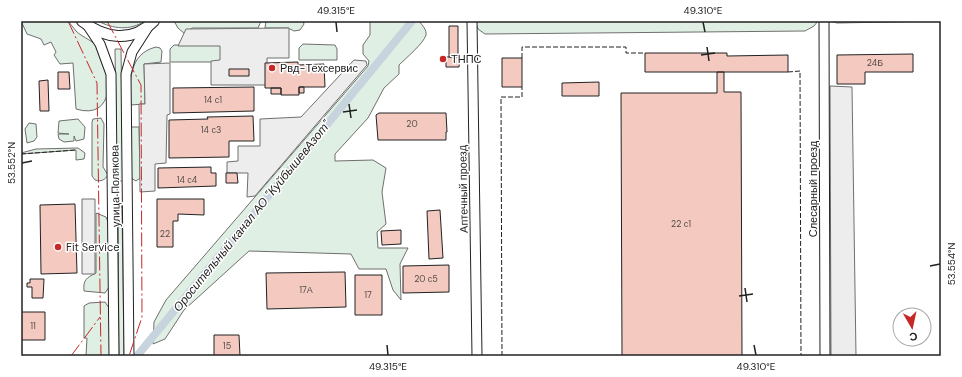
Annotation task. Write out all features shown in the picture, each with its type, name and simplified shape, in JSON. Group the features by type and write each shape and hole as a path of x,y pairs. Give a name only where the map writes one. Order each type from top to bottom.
{"main road":[{"name":"Аптечный проезд","path":"472,21 477,356"},
{"name":"Слесарный проезд","path":"824,21 825,356"},
{"path":"85,23 111,36 122,37 133,34 153,22"},
{"name":"улица Полякова","path":"129,356 126,74 128,62 136,43 153,22"},
{"name":"улица Полякова","path":"85,23 100,44 111,74 114,356"},
{"path":"112,196 127,196"}],"green space":[{"path":"21,21 68,21 76,31 98,47 107,71 108,93 104,102 98,108 89,111 76,109 73,63 60,64 54,55 56,52 51,42 44,45 41,39 27,34"},
{"path":"98,21 145,21 127,28 122,28 110,26"},
{"path":"174,21 261,21 258,28 192,28 185,34 178,28"},
{"path":"266,21 303,21 304,24 300,30 294,31 288,28 265,28"},
{"path":"370,21 419,21 426,31 425,38 422,42 399,65 399,74 384,88 368,118 335,154 335,161 373,160 386,168 382,192 386,224 377,232 378,248 408,248 400,264 401,300 393,290 386,269 359,269 351,254 249,251 184,310 165,339 153,344 154,322 166,300 368,66 369,61 363,54 363,45 370,35"},
{"path":"475,21 818,21 814,26 805,31 485,34 478,29"},
{"path":"830,21 941,21 837,23"},
{"path":"303,44 335,45 337,49 337,60 299,60 299,48"},
{"path":"174,45 244,45 221,62 170,62 170,49"},
{"path":"156,47 160,48 162,51 161,62 144,64 145,104 130,105 131,78 135,62 147,51"},
{"path":"115,49 121,49 123,181 117,181"},
{"path":"101,118 104,124 103,167 108,175 99,181 95,180 92,176 92,122 93,119"},
{"path":"78,119 85,127 84,139 76,141 74,136 74,141 64,142 59,139 58,134 69,134 58,133 59,121"},
{"path":"29,123 36,124 37,137 34,141 27,143 25,129"},
{"path":"130,127 139,127 140,178 136,181 131,178"},
{"path":"78,148 85,153 84,159 76,160 76,150 21,154 36,149"},
{"path":"118,205 121,205 122,208 124,356 119,356"},
{"path":"96,213 106,217 108,222 109,287 105,293 84,291 84,284 86,280 96,273"},
{"path":"105,302 109,308 111,356 86,356 87,338 84,338 84,306 89,303"}],"shaded area":[{"path":"289,28 289,58 267,58 267,85 211,85 211,61 220,60 220,46 178,46 186,29"},
{"path":"354,60 366,61 367,65 255,196 247,197 248,173 227,173 227,162 238,161 238,146 260,146 260,119 301,117"},
{"path":"170,63 170,114 167,115 166,163 155,164 155,191 140,192 139,104 145,104 144,64"},
{"path":"830,86 852,87 856,356 831,356"},
{"path":"82,199 95,199 95,274 82,274"}],"building":[{"path":"449,26 458,26 458,57 449,57"},
{"path":"645,53 727,53 727,56 788,55 788,72 645,72"},
{"path":"913,54 913,72 865,72 865,84 837,84 837,55"},
{"path":"446,57 460,57 459,67 446,67"},
{"path":"502,58 522,58 522,87 502,87"},
{"path":"298,62 298,65 324,64 325,87 299,87 299,95 281,95 281,88 265,88 265,63"},
{"path":"229,69 249,69 249,76 229,76"},
{"path":"58,72 69,72 70,89 58,89"},
{"path":"717,72 724,72 724,92 741,92 742,356 622,356 621,93 717,93"},
{"path":"48,80 49,111 40,111 39,81"},
{"path":"599,82 599,96 562,96 562,83"},
{"path":"254,87 254,111 173,113 173,88"},
{"path":"299,87 304,87 304,93 299,93"},
{"path":"271,88 281,88 281,94 271,94"},
{"path":"379,113 446,113 446,140 378,140 376,115"},
{"path":"253,116 254,141 229,141 229,157 169,158 169,120"},
{"path":"211,167 211,173 216,173 216,186 158,188 158,168"},
{"path":"226,173 237,173 238,183 226,183"},
{"path":"157,199 204,199 204,215 178,214 178,221 173,221 173,247 157,247"},
{"path":"75,204 77,273 41,274 40,205"},
{"path":"440,210 443,258 429,259 427,211"},
{"path":"401,230 401,244 382,245 381,231"},
{"path":"449,265 449,292 403,293 403,266"},
{"path":"345,272 346,307 267,309 266,273"},
{"path":"355,275 382,275 382,315 355,315"},
{"path":"30,279 44,279 43,298 32,298 32,287 27,287 27,283 30,283"},
{"path":"21,312 45,312 45,340 21,340"},
{"path":"214,335 239,335 240,356 214,356"}],"waterway":[{"name":"Оросительный канал АО \"КуйбышевАзот\"","path":"137,356 412,21"}],"fence":[{"path":"522,58 522,47 626,47 626,53 645,53"},
{"path":"788,72 800,71 801,356"},
{"path":"502,356 501,97 522,97 522,87"},
{"path":"21,154 76,150"},
{"path":"505,356 520,356"}],"power":[{"path":"68,21 97,83 101,356"},
{"path":"107,21 141,85 142,317 129,356"},
{"path":"71,356 100,317"}],"place":[{"name":"ТНПС","path":"443,59"},
{"name":"Рвд-Техсервис","path":"272,68"},
{"name":"Fit Service","path":"58,247"}]}
